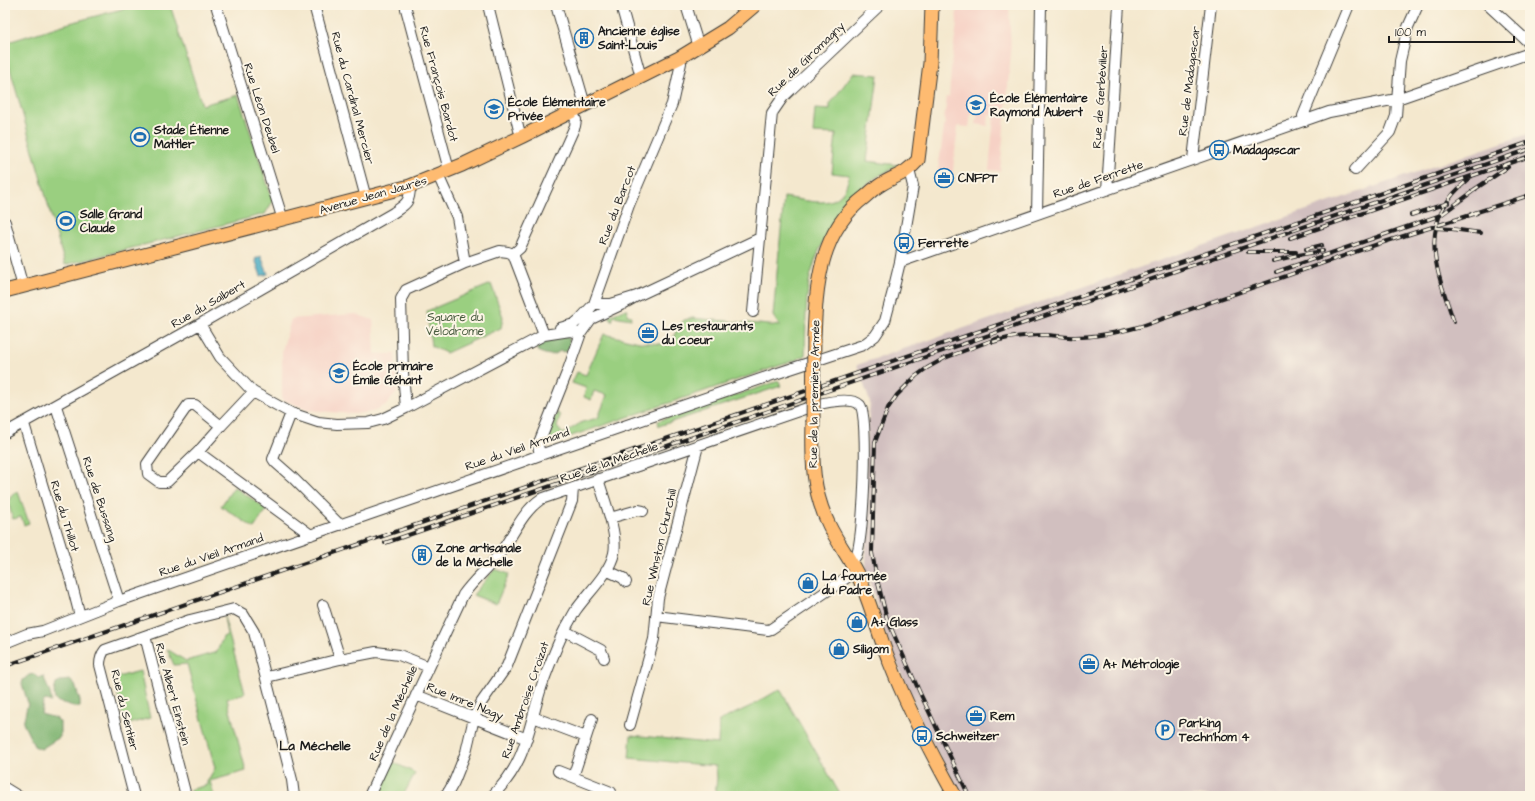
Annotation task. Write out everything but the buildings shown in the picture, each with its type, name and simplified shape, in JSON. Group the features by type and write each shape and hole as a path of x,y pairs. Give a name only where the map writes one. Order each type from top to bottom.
{"main road":[{"path":"909,170 918,160 930,62 932,5"},
{"name":"Avenue Jean Jaurès","path":"5,291 410,186 444,173 523,136 679,58 728,28 753,6"},
{"name":"Rue de la première Armée","path":"909,170 880,185 858,202 845,216 830,238 820,271 816,301 814,339 813,471 817,496 829,526 860,579 889,662 903,694 922,736 955,796"}],"street":[{"name":"Rue Léon Deubel","path":"216,5 283,220"},
{"name":"Rue du Cardinal Mercier","path":"314,5 366,198"},
{"name":"Rue François Bardot","path":"405,5 444,173 458,216 465,263"},
{"path":"488,5 519,130 523,136"},
{"path":"556,5 585,105"},
{"path":"621,5 641,77"},
{"path":"686,5 699,47"},
{"name":"Rue de Giromagny","path":"760,238 770,122 774,108 783,97 880,5"},
{"path":"1038,214 1041,5"},
{"name":"Rue de Gerbéviller","path":"1106,190 1119,5"},
{"name":"Rue de Madagascar","path":"1193,159 1212,5"},
{"path":"1305,120 1303,116 1349,5"},
{"path":"1355,170 1390,132 1396,116 1400,61 1408,27 1418,5"},
{"path":"1488,5 1530,45"},
{"name":"Rue de Ferrette","path":"900,262 1305,120 1330,112 1397,99 1530,53"},
{"name":"Rue du Barcot","path":"200,324 220,357 253,392 292,413 318,422 345,424 368,423 383,419 549,331 577,322 594,304 629,205 672,104 681,63 679,58"},
{"path":"513,254 520,248 575,126 576,120 572,111"},
{"name":"Rue du Vieil Armand","path":"5,643 119,601 770,375 863,345 875,336 885,321 900,262 913,186 909,170"},
{"name":"Rue du Salbert","path":"5,433 56,406 393,213 407,203 410,196 410,186"},
{"path":"5,222 23,287"},
{"path":"540,455 538,445 581,333 591,320 637,296 760,238"},
{"path":"753,312 760,238"},
{"path":"406,408 403,373 401,299 403,294 406,290 465,263 500,251 513,254 544,335 570,331 581,333"},
{"path":"597,316 592,311 594,304 611,304 637,296"},
{"path":"577,322 577,326 581,333"},
{"path":"221,426 195,405 188,406 147,464 148,474 159,482 167,482 198,452 253,392"},
{"name":"Rue de la Méchelle","path":"369,796 463,595 472,582 490,565 509,542 529,510 541,499 819,404 840,401 855,402 863,409 866,443 861,538 852,567"},
{"name":"Rue de Bussang","path":"56,406 119,601"},
{"path":"292,413 273,459 274,462 292,477 340,525"},
{"name":"Rue du Thillot","path":"24,424 80,616"},
{"name":"Rue Winston Churchill","path":"630,725 654,639 658,598 698,446"},
{"path":"198,452 311,535"},
{"name":"Rue Ambroise Croizat","path":"492,796 513,771 524,751 526,739 552,659 565,630 576,610 589,595 612,560 615,545 613,530 598,479"},
{"path":"444,796 454,782 460,767 474,718 481,703 507,666 572,501 573,488"},
{"path":"610,518 638,510 643,511"},
{"path":"656,616 768,630 852,567"},
{"path":"606,570 623,578 626,582"},
{"path":"323,606 340,659"},
{"name":"Rue Albert Einstein","path":"186,796 145,636 190,620 234,609 243,614 254,632 267,678"},
{"path":"565,630 601,650 604,658"},
{"name":"Rue du Sentier","path":"134,796 100,665 100,658 105,650 145,636"},
{"path":"294,796 292,780 267,678 368,653 385,652 399,655 429,667"},
{"name":"Rue Imre Nagy","path":"416,695 526,739"},
{"path":"533,717 586,737"},
{"path":"572,777 592,719"},
{"path":"558,771 611,792"},
{"path":"5,788 18,796"}],"shaded area":[{"name":"École Élémentaire Raymond Aubert","path":"956,5 1009,5 1011,53 1000,171 989,170 994,116 989,115 988,126 976,124 978,114 971,113 969,127 958,126 952,179 937,177 947,97 949,97 952,58 957,24"},
{"path":"1530,133 1530,796 960,796 924,726 887,639 866,569 866,453 870,402 857,365"},
{"name":"École primaire Émile Géhant","path":"355,314 373,320 375,354 395,354 397,392 387,404 372,412 352,414 310,410 282,400 282,351 291,319"}],"green space":[{"name":"Stade Étienne Mattler","path":"137,5 170,5 202,105 238,95 273,201 265,214 65,265 5,51 5,43 66,24"},
{"path":"853,73 878,75 867,161 898,165 875,178 860,190 840,213 824,239 809,282 806,309 805,355 796,360 554,442 548,442 546,440 557,412 560,416 557,427 563,434 582,422 598,418 607,395 594,391 591,400 584,397 586,388 572,383 577,372 586,375 604,334 639,342 671,345 677,328 684,320 692,318 780,326 773,316 784,197 805,201 825,202 834,200 841,195 846,187 849,175 832,173 836,134 813,133 815,109 830,110 830,104"},
{"name":"Square du Vélodrome","path":"491,284 503,317 501,328 446,353 431,346 427,311"},
{"path":"628,309 627,315 632,316 631,319 614,316 612,321 609,316"},
{"path":"565,335 569,339 570,347 566,352 560,351 550,355 539,352 537,349 538,342 552,337"},
{"path":"779,381 781,386 659,426 658,421"},
{"path":"234,487 267,509 254,528 221,506"},
{"path":"18,492 29,523 24,525 21,517 13,519 9,503 11,497"},
{"path":"495,569 509,574 496,604 473,595"},
{"path":"224,617 245,693 227,699 246,771 210,781 214,796 192,796 189,790 207,785 207,782 215,768 187,664 174,665 167,649 186,661 217,652 223,637 227,635"},
{"path":"140,671 150,718 125,725 114,678"},
{"path":"34,674 38,678 44,676 51,698 51,702 46,700 43,702 41,714 56,718 60,722 60,737 41,749 34,746 23,723 28,703 22,684 23,680 29,675"},
{"path":"70,680 75,685 80,701 80,707 73,707 55,700 54,692 56,683"},
{"path":"780,689 841,796 715,796 717,778 716,766 629,758 631,735 718,744 719,721 753,705"},
{"path":"393,762 415,773 403,796 377,796"}],"water":[{"path":"261,256 268,274 261,276 255,259"}],"railway":[{"path":"5,666 1530,142"},
{"path":"385,543 1530,149"},
{"path":"1290,238 1530,156"},
{"path":"1472,191 1508,167"},
{"path":"1454,322 1441,283 1434,247 1436,229 1441,212 1451,196 1468,180"},
{"path":"1276,272 1441,215 1476,189"},
{"path":"1471,214 1530,195"},
{"path":"1411,215 1448,203"},
{"path":"993,342 1032,335 1071,337 1092,336 1142,326 1378,244 1477,213"},
{"path":"1436,228 1481,233"},
{"path":"1306,249 1322,245"},
{"path":"1273,261 1323,251"},
{"path":"1248,252 1296,252"},
{"path":"969,796 887,619 872,553 875,442 888,408 897,395 916,376 945,358 998,338"}],"place":[{"name":"Ancienne église Saint-Louis","path":"584,38"},
{"name":"École Élémentaire Raymond Aubert","path":"976,105"},
{"name":"École Élémentaire Privée","path":"494,109"},
{"name":"Stade Étienne Mattler","path":"140,137"},
{"name":"Madagascar","path":"1219,150"},
{"name":"CNFPT","path":"944,178"},
{"name":"Salle Grand Claude","path":"66,221"},
{"name":"Ferrette","path":"904,243"},
{"name":"Les restaurants du coeur","path":"648,333"},
{"name":"École primaire Émile Géhant","path":"339,373"},
{"name":"Zone artisanale de la Méchelle","path":"422,555"},
{"name":"La fournée du Padre","path":"808,583"},
{"name":"A+ Glass","path":"857,622"},
{"name":"Siligom","path":"839,649"},
{"name":"A+ Métrologie","path":"1089,664"},
{"name":"Rem","path":"976,716"},
{"name":"Parking Techn'hom 4","path":"1165,730"},
{"name":"Schweitzer","path":"922,736"}],"district":[{"name":"La Méchelle","path":"315,745"}]}
